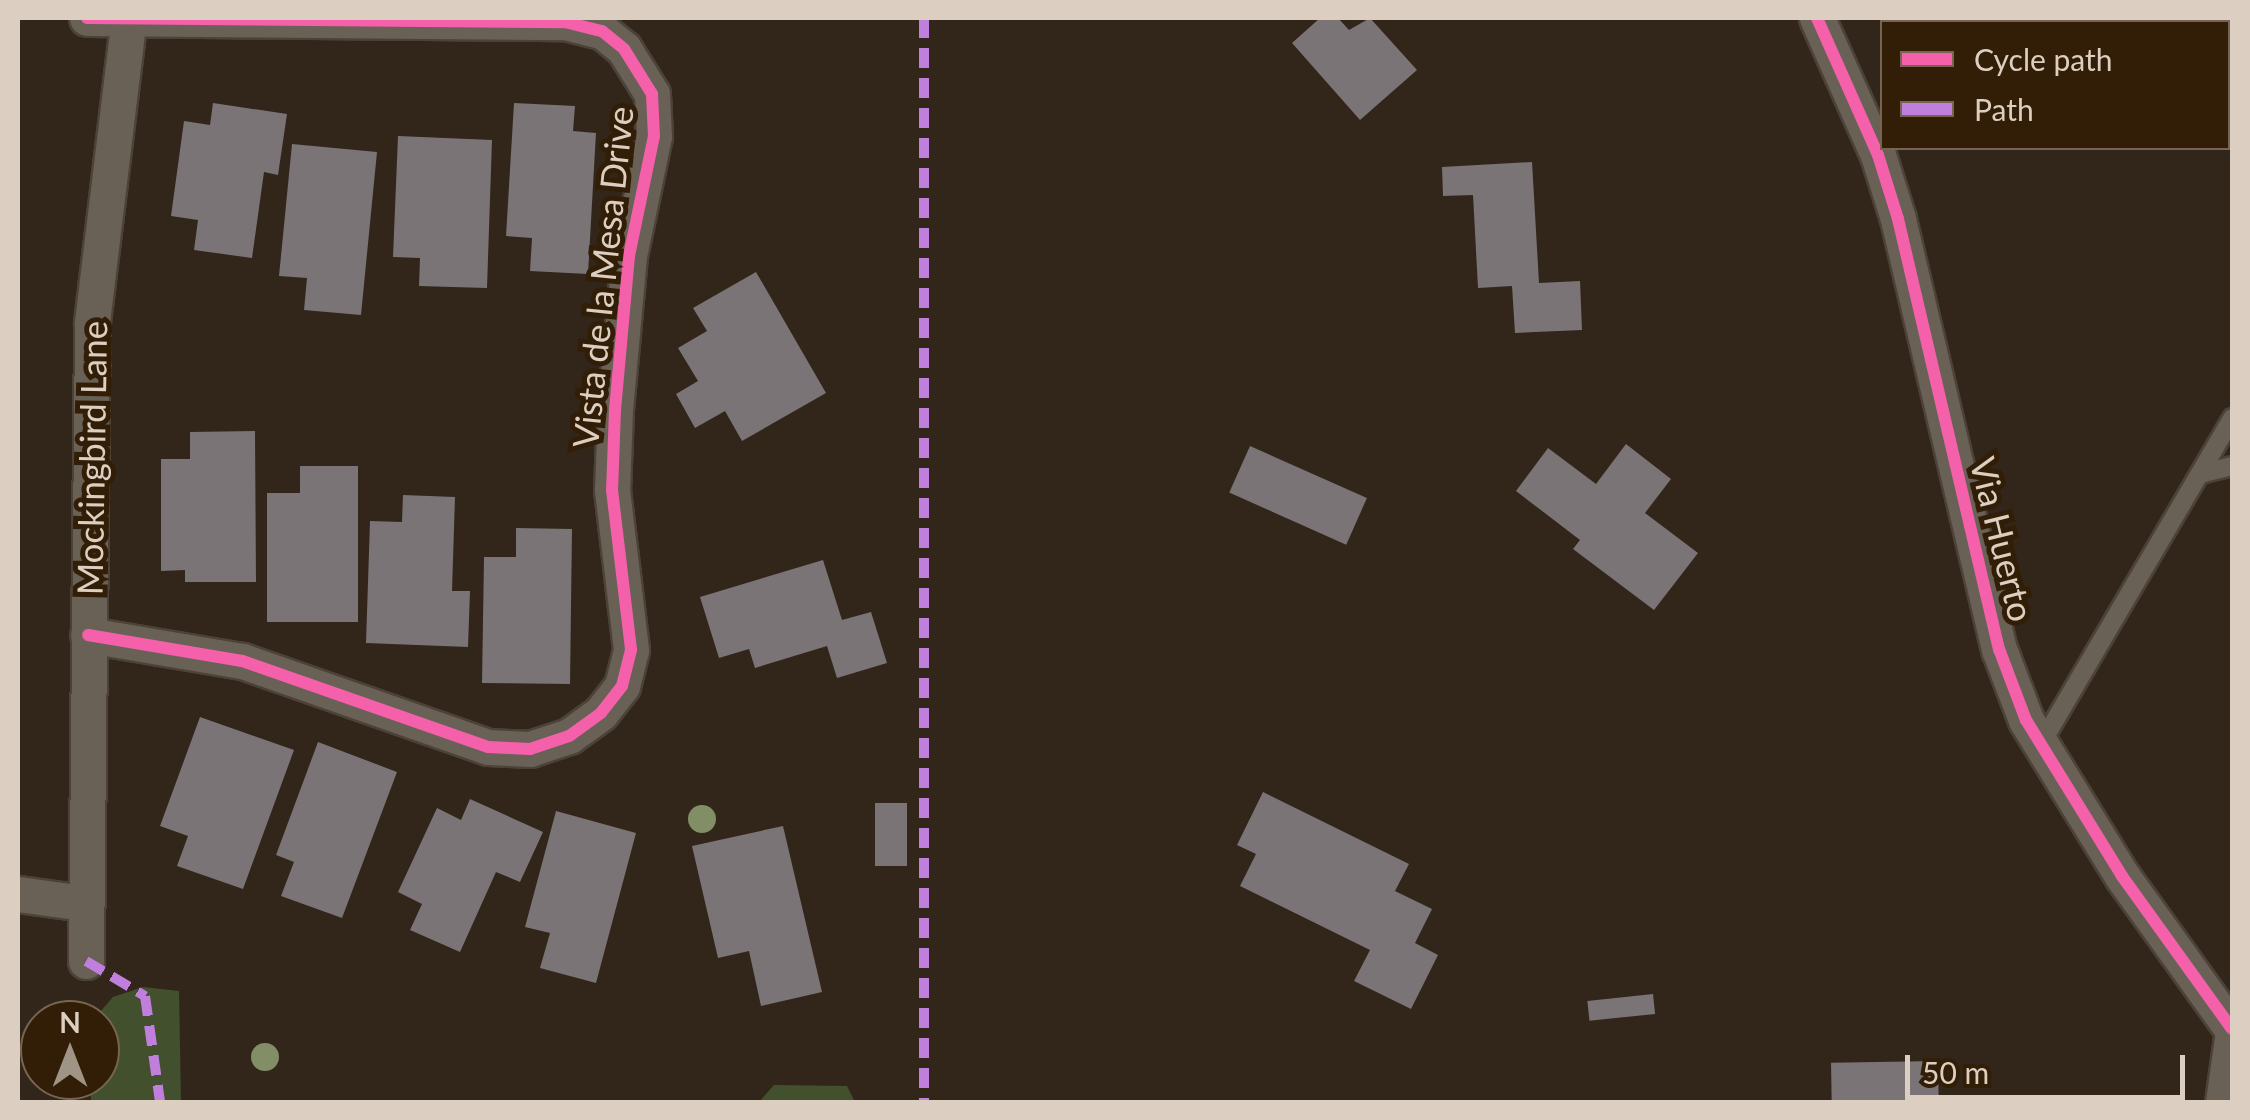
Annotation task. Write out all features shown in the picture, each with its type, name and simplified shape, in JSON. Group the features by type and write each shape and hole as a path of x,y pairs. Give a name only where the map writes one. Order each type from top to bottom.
{"street":[{"name":"Vista de la Mesa Drive","path":"86,18 468,18 565,22 602,31 624,48 652,94 654,136 629,256 614,410 612,490 630,650 622,686 569,736 530,748 488,747 242,661 88,635"},
{"name":"Via Huerto","path":"1816,18 1898,219 1998,649 2041,745 2122,876 2232,1029"},
{"name":"Mockingbird Lane","path":"86,961 92,322 129,20"},
{"path":"18,894 84,903"},
{"path":"2223,1102 2232,1038"}],"lane":[{"path":"2041,745 2232,418"},
{"path":"2200,474 2232,466"}],"green space":[{"path":"143,987 179,991 181,1102 91,1102 120,1100 120,1000 110,1000"},
{"path":"774,1085 847,1086 855,1102 759,1102"}],"building":[{"path":"1320,18 1338,18 1349,30 1370,18 1417,70 1360,120 1292,43"},
{"path":"2232,82 2232,129 2230,124"},
{"path":"213,103 287,114 278,175 264,172 252,258 194,250 198,220 171,216 184,121 210,125"},
{"path":"514,103 575,106 573,131 596,133 588,274 530,271 532,238 506,236"},
{"path":"398,136 492,140 487,288 419,286 420,258 393,257"},
{"path":"292,144 377,152 361,315 304,310 307,278 279,276"},
{"path":"1532,162 1539,283 1580,281 1582,330 1515,333 1512,286 1478,288 1473,195 1443,196 1442,167"},
{"path":"756,272 826,393 742,441 725,411 695,428 676,394 698,381 678,348 707,331 693,308"},
{"path":"255,431 256,582 185,582 185,570 161,571 161,459 190,459 190,432"},
{"path":"1626,444 1671,479 1645,513 1698,553 1654,610 1573,549 1580,540 1516,491 1548,448 1596,484"},
{"path":"1250,446 1367,498 1346,545 1229,493"},
{"path":"300,466 358,466 358,622 267,622 267,493 300,493"},
{"path":"403,495 455,497 452,591 470,591 468,647 366,643 370,521 402,522"},
{"path":"516,528 572,529 570,684 482,683 484,557 516,557"},
{"path":"823,560 842,620 871,612 887,663 837,678 827,646 755,668 749,649 719,658 700,597"},
{"path":"200,717 294,750 243,889 177,866 188,836 160,826"},
{"path":"318,742 397,772 342,918 281,896 294,862 276,855"},
{"path":"1263,792 1409,864 1395,891 1432,909 1415,943 1438,955 1411,1009 1354,981 1370,950 1240,886 1256,854 1237,845"},
{"path":"470,799 543,832 520,882 496,872 460,952 410,930 422,904 398,892 437,808 461,820"},
{"path":"875,803 907,803 907,866 875,866"},
{"path":"556,811 636,833 596,983 540,968 550,933 525,927"},
{"path":"783,826 822,992 761,1006 749,951 718,958 692,846"},
{"path":"1653,994 1655,1014 1589,1021 1587,1001"},
{"path":"1938,1061 1939,1102 1832,1102 1831,1063"}],"marked path":[{"path":"924,18 924,1102"},
{"path":"86,961 145,996 160,1102"}],"cycle path":[{"path":"87,18 565,22 602,31 624,49 652,94 654,136 629,256 615,410 612,490 631,650 622,686 601,713 569,736 530,749 488,747 242,661 88,635"},
{"path":"1817,18 1878,155 1898,219 1999,649 2026,720 2122,876 2232,1029"}]}
